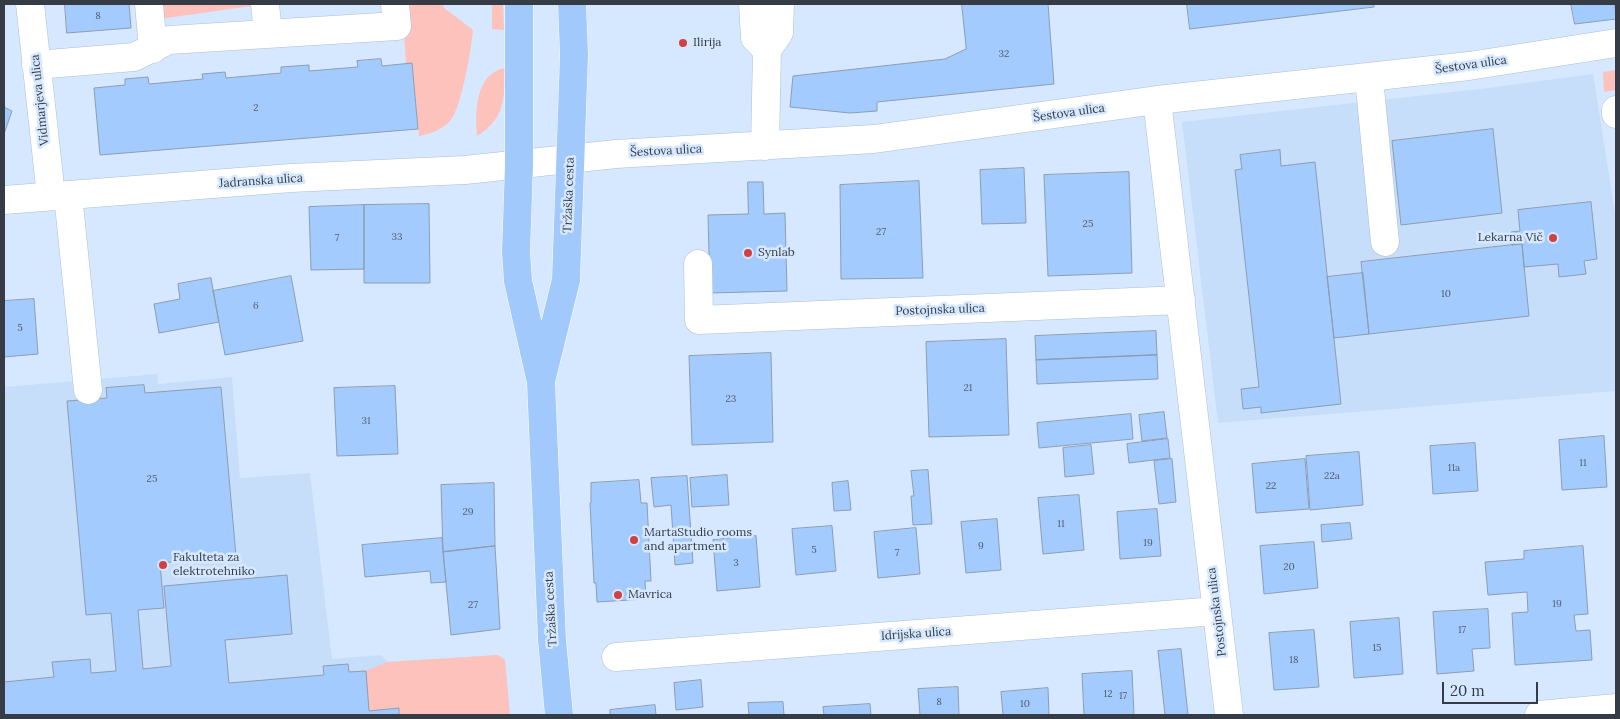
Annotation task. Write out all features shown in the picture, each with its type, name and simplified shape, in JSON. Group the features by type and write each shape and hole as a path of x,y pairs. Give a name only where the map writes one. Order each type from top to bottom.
{"main road":[{"name":"Tržaška cesta","path":"519,4 519,165 516,252 518,281 541,382 552,640 559,715"},
{"name":"Tržaška cesta","path":"541,382 566,280 574,55 572,4"}],"street":[{"name":"Vidmarjeva ulica","path":"30,4 36,65 59,196 88,390"},
{"path":"149,4 153,48"},
{"path":"265,4 268,34"},
{"path":"36,65 134,57 169,40 397,26 395,4"},
{"path":"753,4 755,38 767,50"},
{"path":"765,146 767,50 779,33 780,4"},
{"name":"Šestova ulica","path":"519,165 616,154 874,139 1157,100 1469,66 1616,43"},
{"path":"1369,78 1385,242"},
{"name":"Postojnska ulica","path":"1157,100 1229,715"},
{"name":"Jadranska ulica","path":"4,200 291,178 465,170 519,165"},
{"name":"Postojnska ulica","path":"698,264 699,320 1180,300"},
{"name":"Idrijska ulica","path":"616,657 1217,611"},
{"path":"1539,715 1616,708"}],"shaded area":[{"path":"161,4 252,4 252,6 159,19"},
{"path":"402,4 443,4 443,7 473,30 465,78 454,114 450,121 440,129 419,136 412,63 406,64"},
{"path":"492,4 503,4 504,30 492,29"},
{"path":"505,68 503,98 498,115 486,130 477,136 477,106 482,86 495,71"},
{"path":"1616,70 1616,90 1604,92 1603,72"},
{"path":"1593,74 1616,219 1616,391 1218,423 1182,122 1480,89"},
{"name":"Fakulteta za elektrotehniko","path":"157,374 158,384 232,377 240,478 310,473 332,659 381,655 388,662 498,655 505,660 510,715 4,715 4,387"},
{"path":"498,655 505,660 510,715 399,715 398,708 369,711 366,671 387,662"}],"building":[{"path":"65,4 129,4 131,28 67,33"},
{"path":"962,4 1048,4 1054,84 877,102 877,111 850,113 790,107 793,76 945,59 966,49"},
{"path":"1187,4 1374,4 1374,7 1190,29"},
{"path":"1571,4 1615,4 1616,19 1575,24"},
{"path":"381,59 382,66 412,63 418,129 100,155 94,88 125,85 125,79 148,77 149,84 203,79 202,74 225,72 226,78 281,73 281,67 309,65 309,71 358,67 357,61"},
{"path":"4,107 12,111 4,134"},
{"path":"1493,129 1502,213 1401,225 1392,141"},
{"path":"1280,150 1281,166 1315,162 1341,404 1261,413 1261,407 1243,409 1241,389 1259,387 1235,170 1242,169 1240,155"},
{"path":"1024,168 1026,223 982,224 980,170"},
{"path":"1129,172 1132,273 1048,276 1044,175"},
{"path":"919,181 923,278 841,279 840,185"},
{"name":"Synlab","path":"748,182 763,182 764,214 785,213 787,291 710,293 708,215 748,214"},
{"name":"Lekarna Vič","path":"1591,202 1597,259 1584,261 1586,274 1559,277 1558,264 1524,267 1522,244 1512,245 1511,232 1520,231 1518,210"},
{"path":"429,204 430,283 364,283 364,205"},
{"path":"364,205 364,269 311,270 309,207"},
{"path":"1522,244 1529,316 1369,334 1361,262"},
{"path":"1363,273 1369,334 1334,338 1327,277"},
{"path":"291,276 303,341 225,355 213,291"},
{"path":"211,278 219,322 159,333 154,304 180,299 178,284"},
{"path":"34,299 38,354 4,357 4,301"},
{"path":"1156,331 1157,355 1036,360 1035,336"},
{"path":"1006,339 1009,435 929,437 926,342"},
{"path":"771,353 773,442 692,445 689,356"},
{"path":"1157,355 1158,379 1037,384 1036,360"},
{"name":"Fakulteta za elektrotehniko","path":"144,385 145,393 221,387 236,556 160,563 164,608 138,610 143,669 171,666 164,586 287,575 292,634 225,640 229,683 324,675 323,666 348,664 349,672 366,671 369,711 399,708 399,715 4,715 4,682 54,677 52,662 90,659 91,673 116,671 111,613 86,615 67,401 107,398 106,388"},
{"path":"395,386 398,454 337,456 334,388"},
{"path":"1164,412 1167,438 1142,441 1139,415"},
{"path":"1131,414 1133,439 1039,448 1037,423"},
{"path":"1604,436 1607,487 1562,490 1559,440"},
{"path":"1168,439 1170,458 1129,463 1127,444"},
{"path":"1475,443 1478,491 1433,494 1430,446"},
{"path":"1091,445 1094,474 1065,477 1063,448"},
{"path":"1359,452 1363,505 1310,510 1306,456"},
{"path":"1172,459 1176,502 1159,504 1154,461"},
{"path":"1305,459 1309,509 1256,513 1252,464"},
{"path":"928,470 932,524 913,525 911,496 914,496 911,471"},
{"path":"727,475 729,505 692,507 690,478"},
{"path":"687,476 693,563 675,565 671,505 654,507 651,478"},
{"path":"639,480 641,503 647,503 651,581 645,581 646,599 597,602 596,583 594,583 590,503 591,483"},
{"path":"848,481 851,510 834,511 832,483"},
{"path":"494,483 495,546 443,552 441,485"},
{"path":"1079,495 1084,550 1043,554 1038,498"},
{"path":"1157,509 1161,556 1120,559 1117,512"},
{"path":"997,519 1001,570 966,573 961,522"},
{"path":"1350,523 1352,539 1322,542 1321,525"},
{"path":"832,526 836,571 796,575 792,529"},
{"path":"916,528 920,574 878,578 874,532"},
{"path":"756,536 760,587 717,591 713,540"},
{"path":"442,538 446,582 431,583 430,571 365,577 362,545"},
{"path":"1314,542 1318,588 1264,594 1260,546"},
{"path":"495,546 500,629 451,635 443,552"},
{"path":"1583,546 1588,614 1574,615 1576,631 1590,630 1592,660 1515,665 1512,613 1528,612 1527,592 1488,595 1485,562 1524,559 1524,551"},
{"path":"1488,609 1490,648 1472,649 1474,671 1437,674 1433,612"},
{"path":"1399,618 1403,674 1354,678 1350,622"},
{"path":"1314,630 1319,687 1274,690 1269,633"},
{"path":"1181,649 1188,715 1165,715 1158,651"},
{"path":"1132,671 1134,715 1084,715 1082,674"},
{"path":"701,680 703,707 676,710 674,683"},
{"path":"958,687 959,715 920,715 918,689"},
{"path":"1048,688 1049,715 1003,715 1001,692"},
{"path":"783,702 784,715 749,715 748,703"},
{"path":"870,704 871,715 824,715 823,707"},
{"path":"655,705 656,715 610,715 610,710"}],"place":[{"name":"Ilirija","path":"683,43"},
{"name":"Lekarna Vič","path":"1553,238"},
{"name":"Synlab","path":"748,253"},
{"name":"MartaStudio rooms and apartment","path":"634,540"},
{"name":"Fakulteta za elektrotehniko","path":"163,565"},
{"name":"Mavrica","path":"618,595"}]}
